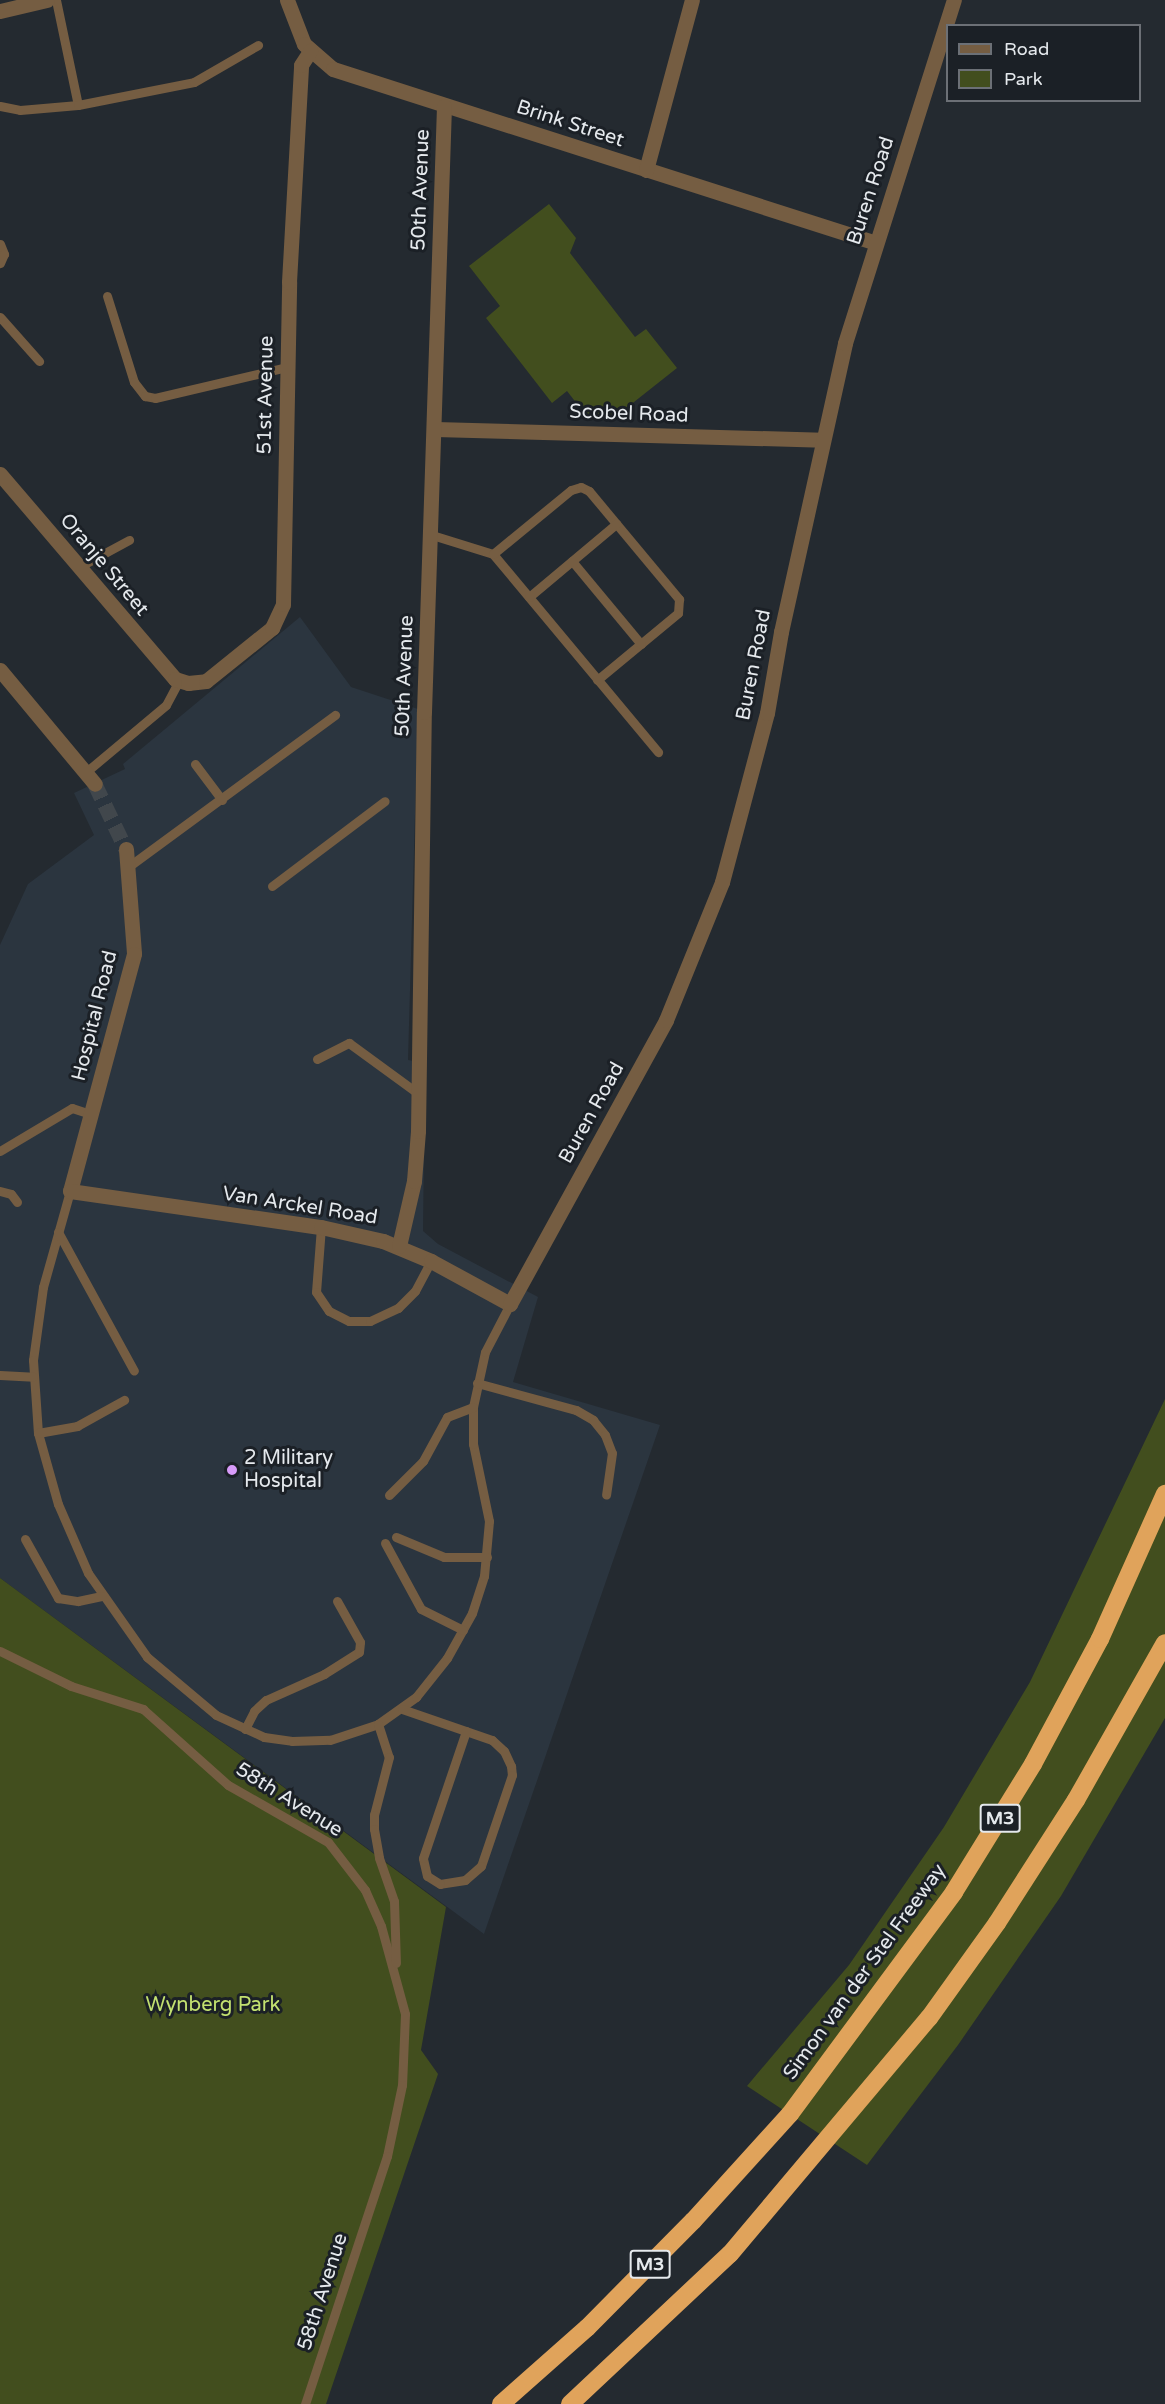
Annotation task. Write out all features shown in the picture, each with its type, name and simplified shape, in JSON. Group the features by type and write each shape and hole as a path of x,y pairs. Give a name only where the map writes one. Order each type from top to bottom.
{"highway":[{"name":"Simon van der Stel Freeway","path":"501,2404 587,2328 693,2221 790,2114 954,1892 1033,1764 1095,1650 1165,1494"},
{"name":"M3","path":"570,2404 730,2254 929,2018 997,1923 1076,1800 1165,1643"}],"street":[{"path":"0,11 47,0"},
{"name":"Brink Street","path":"287,0 299,36 310,51 333,69 876,243"},
{"path":"646,170 692,0"},
{"name":"Buren Road","path":"946,24 954,0"},
{"name":"Buren Road","path":"510,1304 666,1020 722,882 768,713 822,440 844,343 946,25"},
{"name":"51st Avenue","path":"179,681 198,683 214,676 272,628 281,612 287,367 301,65 310,51"},
{"name":"50th Avenue","path":"399,1246 414,1181 420,1095 423,712 432,535 444,106"},
{"name":"Scobel Road","path":"435,429 822,440"},
{"name":"Oranje Street","path":"0,474 168,674 179,681"},
{"path":"0,670 91,778"},
{"name":"Hospital Road","path":"70,1191 134,954 126,849"},
{"name":"Van Arckel Road","path":"70,1191 321,1227 399,1246 510,1304"}],"lane":[{"path":"56,0 78,105"},
{"path":"0,106 20,110 78,105 194,82 258,45"},
{"path":"0,244 4,254 0,263"},
{"path":"107,296 134,382 145,396 155,398 287,367"},
{"path":"0,317 39,361"},
{"path":"494,554 576,487 589,491 681,603 678,613 597,680"},
{"path":"529,597 616,524"},
{"path":"432,535 494,554 658,752"},
{"path":"79,567 129,540"},
{"path":"572,561 641,644"},
{"path":"91,778 166,705 179,681"},
{"path":"128,867 335,715"},
{"path":"195,764 222,800"},
{"path":"272,886 385,801"},
{"path":"317,1059 349,1043 420,1095"},
{"path":"0,1151 72,1108 92,1114"},
{"path":"0,1191 17,1202"},
{"path":"70,1191 43,1287 33,1377 38,1433 58,1504 101,1596 147,1657 173,1682 216,1715 264,1737 310,1741 350,1736 378,1724 402,1709 428,1684 463,1630 479,1594 487,1557 489,1521 473,1444 473,1407 485,1353 510,1304"},
{"path":"321,1227 316,1292 329,1311 349,1321 370,1321 399,1308 415,1291 431,1261"},
{"path":"58,1232 134,1371"},
{"path":"0,1375 33,1377"},
{"path":"477,1383 576,1410 593,1420 605,1435 612,1453 606,1495"},
{"path":"38,1433 77,1426 124,1400"},
{"path":"388,1495 423,1461 447,1417 473,1407"},
{"path":"396,1537 437,1555 487,1557"},
{"path":"25,1539 58,1598 78,1601 101,1596"},
{"path":"385,1543 421,1609 463,1630"},
{"path":"245,1729 254,1711 266,1700 306,1683 359,1652 360,1642 338,1601"},
{"name":"58th Avenue","path":"0,1651 71,1686 143,1709 228,1785 328,1842 365,1890 396,1971 405,2014 406,2051 387,2156 305,2404"},
{"path":"402,1709 466,1731 498,1745 508,1757 512,1774 481,1866 465,1880 440,1884 427,1876 423,1858 466,1731"},
{"path":"378,1724 389,1749 374,1815 374,1829 379,1858 394,1901 396,1971"}],"shaded area":[{"path":"300,617 351,687 418,709 408,1060 425,1063 423,1231 438,1244 538,1297 513,1382 660,1425 484,1934 0,1578 0,945 28,884 94,835 74,793 125,769 123,764"}],"green space":[{"path":"549,204 576,238 570,253 635,337 646,329 677,368 610,421 588,418 567,391 552,403 486,318 500,306 469,266"},
{"path":"1165,1399 1165,1718 1061,1896 958,2045 867,2165 747,2086 849,1965 944,1827 1030,1682"},
{"name":"Wynberg Park","path":"0,1578 446,1907 421,2050 438,2074 326,2404 0,2404"}],"tunnel":[{"path":"95,784 126,849"}],"place":[{"name":"2 Military Hospital","path":"232,1470"}]}
